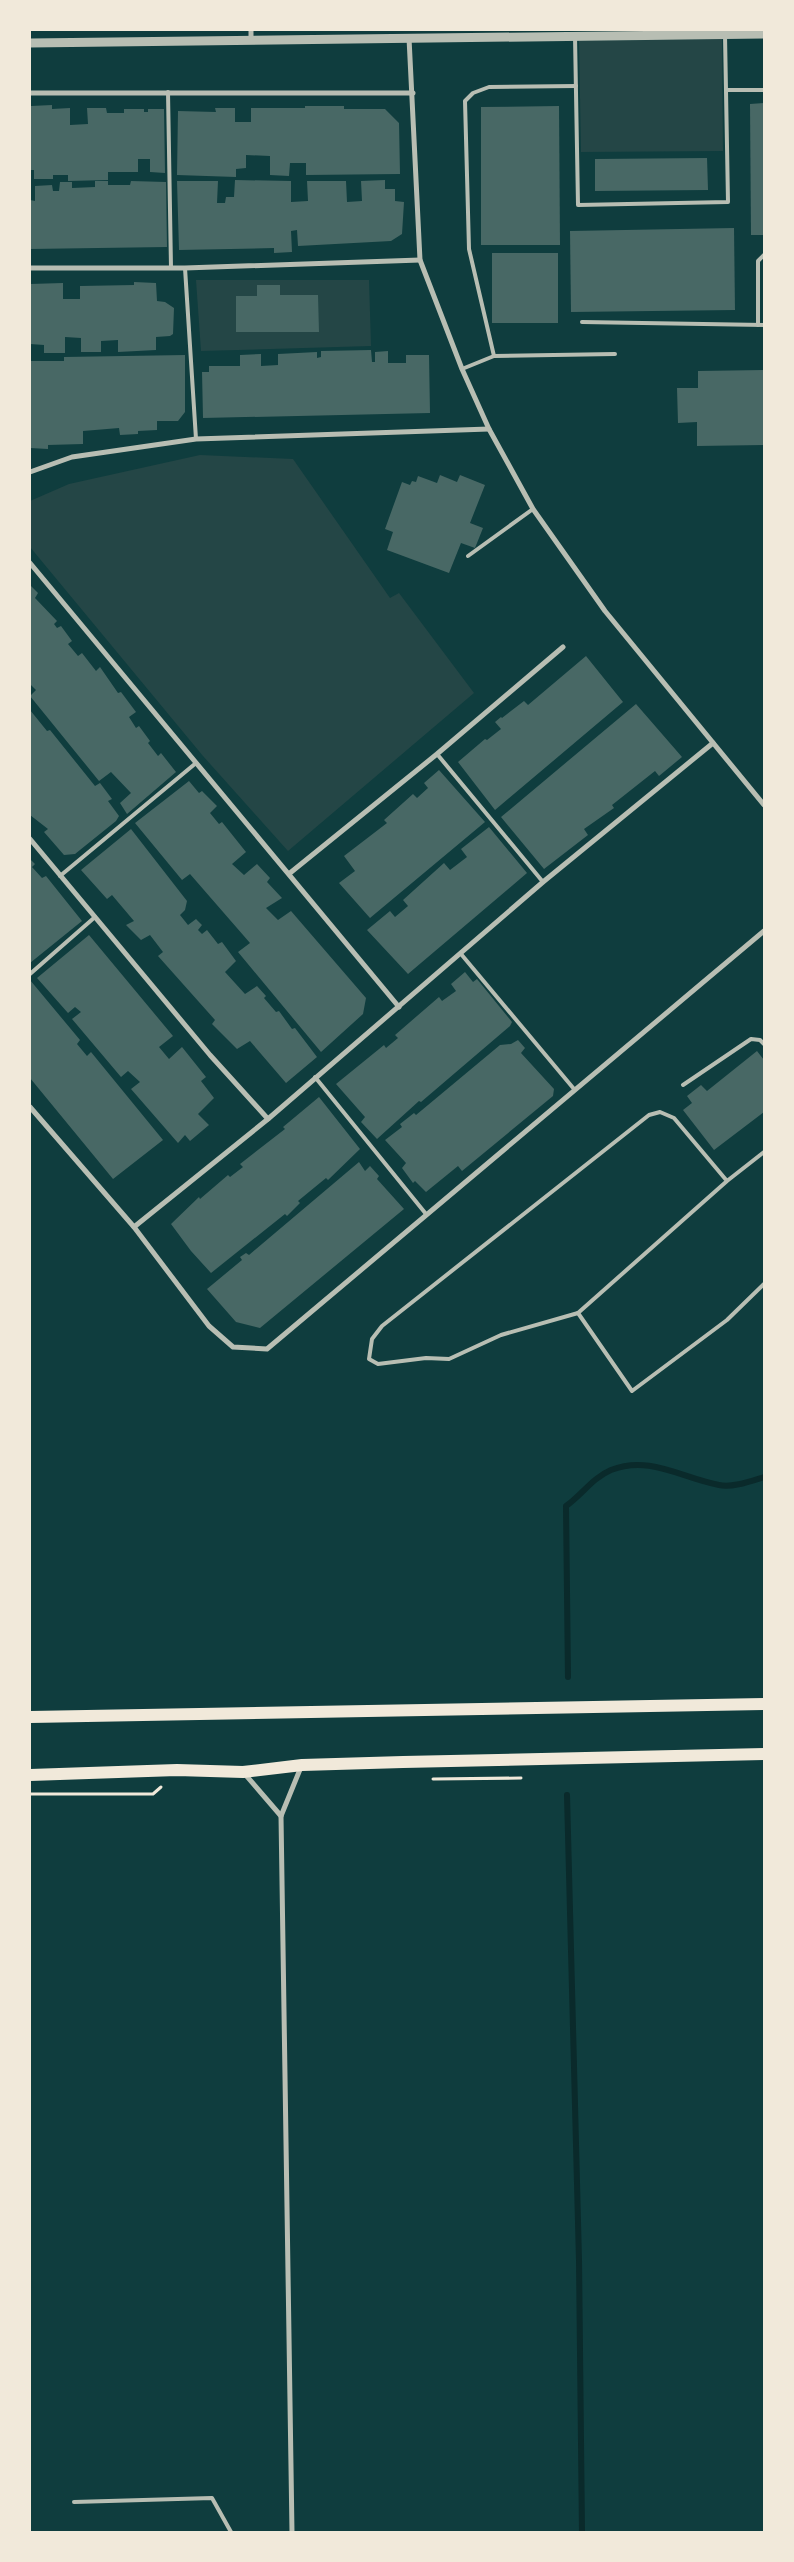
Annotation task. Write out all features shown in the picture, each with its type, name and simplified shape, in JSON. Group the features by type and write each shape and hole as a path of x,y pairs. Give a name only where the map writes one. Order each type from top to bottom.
{"main road":[{"path":"30,1717 764,1704"},
{"path":"32,1774 177,1770 243,1772 302,1765 764,1754"}],"street":[{"path":"251,30 251,40"},
{"path":"30,43 764,34"},
{"path":"410,38 420,260 462,369 489,429 533,509 605,610 764,805"},
{"path":"30,93 413,93"},
{"path":"30,268 185,268 420,260"},
{"path":"30,472 72,457 196,439 489,429"},
{"path":"30,563 290,874 398,1007"},
{"path":"290,874 438,754 563,647"},
{"path":"134,1226 268,1119 462,954 543,882 713,743"},
{"path":"30,839 210,1055 268,1119"},
{"path":"30,1107 134,1226 209,1326 233,1347 267,1349 764,931"},
{"path":"292,2532 281,1816 302,1765"},
{"path":"243,1772 281,1816"}],"lane":[{"path":"575,36 578,204 728,202 725,34"},
{"path":"494,356 469,249 465,101 473,93 489,87 576,86"},
{"path":"726,90 764,90"},
{"path":"168,92 171,268"},
{"path":"758,325 758,260 764,255"},
{"path":"185,268 196,439"},
{"path":"582,322 764,325"},
{"path":"462,369 494,356 615,354"},
{"path":"468,556 533,509"},
{"path":"438,754 543,882"},
{"path":"60,876 196,762"},
{"path":"30,974 95,917"},
{"path":"462,954 574,1089"},
{"path":"683,1085 751,1039 760,1040 764,1044"},
{"path":"315,1078 426,1214"},
{"path":"727,1181 674,1118 660,1112 649,1115 382,1326 372,1339 369,1359 378,1364 426,1358 450,1359 501,1335 578,1313 727,1181 764,1152"},
{"path":"578,1313 632,1391 726,1320 764,1284"},
{"path":"74,2502 212,2498 231,2532"}],"path":[{"path":"30,1794 153,1794 177,1770"}],"shaded area":[{"path":"722,39 723,151 581,152 579,41"},
{"path":"196,280 369,280 371,346 201,351"},
{"path":"200,455 293,459 390,598 399,593 474,693 288,851 203,756 30,547 30,501 69,484"}],"building":[{"path":"764,103 764,235 751,235 750,104"},
{"path":"52,105 52,109 70,108 70,125 88,124 87,108 106,108 107,113 124,113 124,109 144,109 144,112 148,112 148,109 164,109 165,173 150,172 150,159 138,159 138,172 108,172 108,180 68,181 68,175 53,175 53,179 34,179 34,170 30,170 31,106"},
{"path":"305,106 344,106 344,109 385,109 399,123 400,174 306,175 306,163 290,163 289,176 270,175 270,156 246,155 246,168 236,169 236,177 177,175 178,111 216,112 215,108 235,108 235,122 251,122 251,108 305,108"},
{"path":"559,106 560,245 481,245 481,107"},
{"path":"707,158 708,190 595,191 595,159"},
{"path":"235,180 291,181 291,202 308,201 307,181 346,181 347,202 362,201 361,181 385,180 385,189 395,189 395,201 404,202 402,234 391,241 298,246 297,230 291,231 292,252 274,253 274,248 179,250 177,181 218,181 217,203 225,203 226,197 234,197"},
{"path":"95,181 108,181 108,185 130,185 131,181 166,182 167,247 30,249 30,200 35,201 35,186 52,185 53,191 59,191 60,182 72,182 72,188 95,187"},
{"path":"734,228 735,310 571,312 570,231"},
{"path":"492,253 558,253 558,323 492,323"},
{"path":"134,282 156,283 157,301 165,302 174,308 173,334 156,337 156,350 118,352 118,340 101,341 101,352 81,352 81,338 65,337 65,353 44,353 44,345 30,344 30,284 63,283 63,299 80,299 80,286 134,285"},
{"path":"257,285 280,285 280,295 318,295 319,332 236,332 236,296 257,296"},
{"path":"371,350 372,362 375,362 375,352 388,351 388,363 406,363 406,355 429,355 430,413 203,418 202,372 209,372 209,366 240,366 240,355 261,354 261,366 278,365 278,354 317,352 317,358 321,357 321,351"},
{"path":"185,355 185,412 178,421 157,421 157,430 138,431 138,434 120,435 119,428 83,431 83,444 48,445 48,449 30,448 30,361 64,361 64,357"},
{"path":"764,370 764,445 697,446 697,422 678,423 677,388 698,388 698,371"},
{"path":"440,475 457,482 460,475 485,485 470,523 483,528 475,548 461,543 449,573 387,550 393,532 385,529 402,482 410,485 412,481 416,482 418,476 437,483"},
{"path":"30,585 38,593 35,598 57,621 54,624 57,628 61,626 72,641 68,644 78,656 82,653 96,671 100,667 118,693 121,692 136,712 129,717 136,728 139,726 158,756 161,753 176,772 127,814 120,803 131,793 111,772 99,781 30,696 36,690 30,684"},
{"path":"586,656 623,702 495,810 458,762 485,739 487,740 501,729 495,722 501,717 524,701 528,705"},
{"path":"636,704 682,757 659,776 655,771 612,805 614,808 584,829 588,835 544,869 501,817"},
{"path":"30,710 47,731 50,730 95,786 100,783 112,799 108,801 119,816 116,821 75,854 64,855 44,832 48,829 30,815"},
{"path":"439,770 485,822 370,918 339,883 355,871 344,856 387,823 384,820 413,794 417,798 428,788 424,783"},
{"path":"189,781 199,793 202,791 217,806 210,813 219,824 222,822 246,852 232,864 244,875 257,864 270,878 267,882 282,898 266,908 278,920 291,911 366,998 363,1014 321,1052 238,952 250,943 190,874 182,880 135,823"},
{"path":"489,827 527,873 408,974 367,930 390,911 395,917 408,906 403,900 444,863 450,870 467,857 461,849"},
{"path":"131,829 187,901 185,910 180,915 188,925 196,919 202,925 198,930 202,934 207,930 218,944 222,942 236,961 225,972 245,994 257,986 266,996 264,998 276,1012 279,1011 292,1029 295,1028 317,1057 286,1083 250,1041 237,1049 212,1024 215,1020 158,956 163,952 150,935 141,940 126,925 134,921 112,895 107,899 81,870"},
{"path":"30,859 35,864 32,867 42,878 46,876 82,921 30,963"},
{"path":"89,935 173,1036 159,1047 169,1059 182,1047 206,1077 201,1081 214,1098 198,1114 209,1125 190,1141 185,1135 178,1143 131,1089 140,1082 128,1071 121,1077 72,1019 81,1012 75,1007 68,1013 37,978"},
{"path":"465,972 473,982 477,979 512,1022 510,1026 421,1102 419,1101 377,1139 361,1122 365,1117 336,1084 384,1045 386,1048 398,1038 395,1035 439,997 442,1001 456,991 451,984"},
{"path":"30,980 80,1040 77,1044 87,1056 91,1052 163,1140 113,1179 30,1078"},
{"path":"518,1040 525,1048 521,1053 554,1089 553,1096 462,1171 458,1166 426,1192 415,1181 413,1183 402,1168 406,1163 385,1140 402,1127 400,1124 414,1113 416,1115 500,1045 511,1044"},
{"path":"757,1051 764,1060 764,1112 714,1150 683,1110 692,1103 687,1096 701,1085 707,1091"},
{"path":"319,1097 360,1149 328,1180 326,1178 298,1201 300,1203 287,1216 285,1214 211,1273 191,1251 171,1224 199,1197 200,1199 228,1175 230,1177 243,1167 240,1164 285,1129 283,1127"},
{"path":"359,1162 365,1171 370,1166 379,1176 377,1179 404,1209 260,1328 236,1322 207,1289 242,1260 240,1257 246,1253 249,1255"}],"waterway":[{"path":"568,1677 566,1506 598,1477 611,1470 625,1466 652,1466 724,1486 741,1484 764,1477"},
{"path":"567,1795 579,2260 582,2532"}]}
